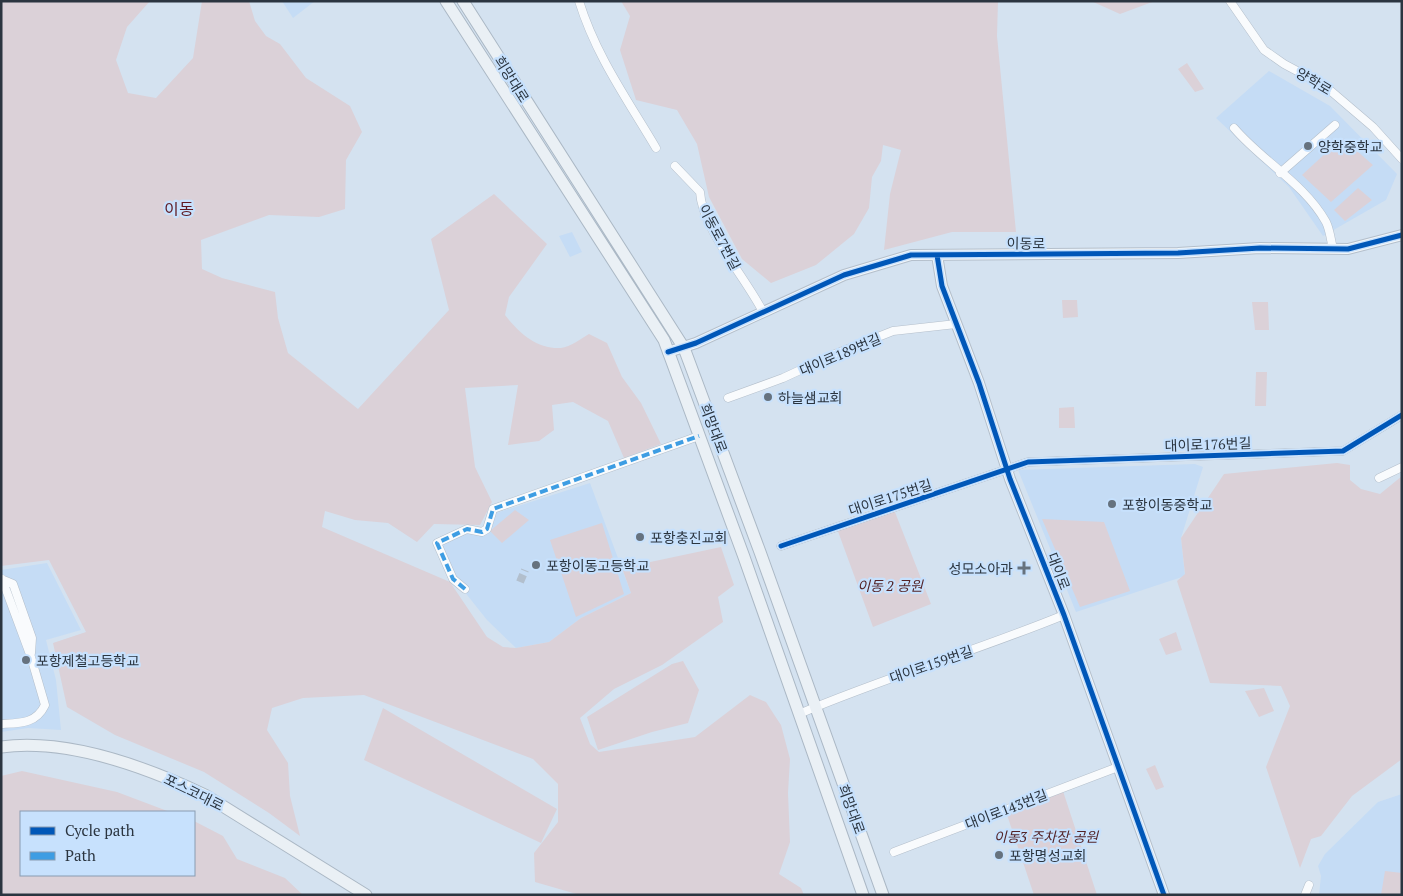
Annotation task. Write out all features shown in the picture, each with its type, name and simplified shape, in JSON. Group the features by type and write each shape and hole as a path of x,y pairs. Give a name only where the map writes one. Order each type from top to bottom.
{"main road":[{"name":"희망대로","path":"446,1 664,340 744,557 863,895"},
{"name":"희망대로","path":"463,1 684,348 803,671 882,895"},
{"path":"785,677 803,671"},
{"name":"포스코대로","path":"1,747 58,746 91,754 178,782 205,795 366,895"},
{"path":"817,762 833,757"}],"street":[{"path":"579,1 587,26 615,83 638,116 656,148"},
{"name":"양학로","path":"1230,1 1264,50 1338,96 1373,127 1402,159"},
{"path":"1280,173 1335,124"},
{"path":"1234,128 1250,146 1295,185 1327,223 1333,249"},
{"name":"이동로7번길","path":"675,166 700,192 701,205 716,236 763,312"},
{"name":"이동로","path":"668,352 684,348 844,275 882,262 911,255 1178,253 1260,248 1348,249 1402,235"},
{"name":"대이로","path":"937,255 941,280 979,383 1006,469 1064,615 1164,895"},
{"name":"대이로189번길","path":"728,398 783,378 835,354 893,331 956,324"},
{"name":"대이로176번길","path":"1006,469 1028,462 1343,452 1402,415"},
{"name":"희망대로","path":"465,589 453,579 437,543 467,529 482,532 487,529 493,509 699,436"},
{"path":"1379,478 1402,467"},
{"name":"대이로175번길","path":"781,546 1006,469"},
{"path":"1,724 31,721 41,714 45,705 31,657 2,579"},
{"name":"대이로159번길","path":"798,714 888,678 1008,638 1064,615"},
{"name":"대이로143번길","path":"894,852 1118,768"},
{"path":"1306,895 1309,885"}],"shaded area":[{"path":"282,1 315,1 293,18"},
{"name":"양학중학교","path":"1269,71 1330,106 1397,174 1386,200 1323,236 1289,187 1216,118"},
{"path":"572,232 582,252 570,257 559,236"},
{"name":"포항이동중학교","path":"1195,464 1203,467 1181,538 1185,576 1076,612 1018,470"},
{"name":"포항이동고등학교","path":"590,483 631,593 581,618 549,642 516,648 487,620 460,586 441,544 468,533 484,536 496,513"},
{"name":"포항제철고등학교","path":"47,563 81,630 46,640 56,680 61,730 28,728 1,732 1,570"},
{"path":"1402,794 1402,895 1319,895 1321,876 1318,866 1325,854 1378,802"}],"green space":[{"path":"1,1 150,1 127,27 116,60 128,93 156,98 193,58 202,1 249,1 255,21 266,36 280,44 306,78 350,106 362,132 346,160 345,209 319,217 269,215 201,240 202,269 222,278 275,292 278,318 288,353 358,409 449,310 431,239 494,194 547,244 509,297 505,315 522,334 544,346 561,348 589,334 607,343 622,377 641,403 661,444 624,458 608,421 573,402 552,405 554,430 539,441 508,445 518,385 465,388 475,467 492,502 480,525 434,524 417,542 388,523 355,520 325,511 322,527 450,582 487,637 503,647 516,648 549,642 581,618 631,593 622,568 721,547 734,585 718,597 723,622 662,665 614,689 580,718 590,744 599,752 695,737 750,695 766,702 781,725 790,759 788,793 790,842 779,874 801,888 804,895 580,895 535,882 534,853 558,822 558,784 533,759 364,695 303,698 272,708 267,730 288,763 290,796 300,836 269,813 204,772 115,735 67,707 53,643 86,632 49,560 1,566"},
{"path":"621,1 998,1 997,36 1016,232 952,232 884,250 890,194 901,150 883,145 881,161 872,177 869,208 854,234 816,265 771,283 742,259 709,197 697,144 677,110 636,100 620,50 630,16"},
{"path":"1091,1 1155,1 1120,14"},
{"path":"1187,63 1204,89 1195,92 1178,69"},
{"path":"1342,138 1373,165 1331,202 1302,175"},
{"path":"1358,188 1372,200 1345,221 1334,210"},
{"path":"1062,300 1077,300 1078,317 1063,318"},
{"path":"1252,302 1268,302 1269,330 1255,330"},
{"path":"1256,372 1267,372 1266,406 1255,406"},
{"path":"1074,407 1075,428 1059,428 1059,408"},
{"path":"1337,463 1350,465 1350,480 1361,489 1380,494 1402,476 1402,759 1352,796 1321,836 1311,839 1300,868 1266,767 1290,706 1281,686 1210,683 1177,581 1185,574 1181,538 1224,474"},
{"name":"이동 2 공원","path":"893,507 931,604 873,627 836,526"},
{"path":"515,510 529,520 502,543 490,531"},
{"path":"1042,519 1104,522 1130,591 1080,607"},
{"path":"602,523 624,594 576,617 550,540"},
{"path":"1176,632 1182,650 1166,655 1159,639"},
{"path":"683,661 699,690 688,723 652,732 598,750 587,717 672,664"},
{"path":"1264,688 1274,711 1259,717 1245,691"},
{"path":"383,708 557,809 541,843 364,760"},
{"path":"1155,765 1164,787 1156,790 1146,769"},
{"path":"22,771 117,792 167,811 20,811 20,876 195,876 195,822 223,836 237,859 285,878 303,895 1,895 1,776"},
{"name":"이동3 주차장 공원","path":"1062,788 1097,895 1034,895 1005,809"},
{"path":"1385,871 1402,873 1402,895 1381,895"}],"tunnel":[{"path":"520,582 525,570"}],"marked path":[{"path":"465,589 453,579 437,543 467,529 482,532 487,529 493,509 699,436"}],"cycle path":[{"path":"668,352 696,343 844,275 911,255 1178,253 1260,248 1348,249 1402,235"},
{"path":"937,255 942,286 979,383 1010,479 1064,615 1164,895"},
{"path":"781,546 1028,462 1343,451 1402,415"}],"place":[{"name":"양학중학교","path":"1308,146"},
{"name":"하늘샘교회","path":"768,397"},
{"name":"포항이동중학교","path":"1112,504"},
{"name":"포항충진교회","path":"640,537"},
{"name":"포항이동고등학교","path":"536,565"},
{"name":"성모소아과","path":"1024,568"},
{"name":"포항제철고등학교","path":"26,660"},
{"name":"포항명성교회","path":"999,855"}],"district":[{"name":"이동","path":"179,209"}]}
